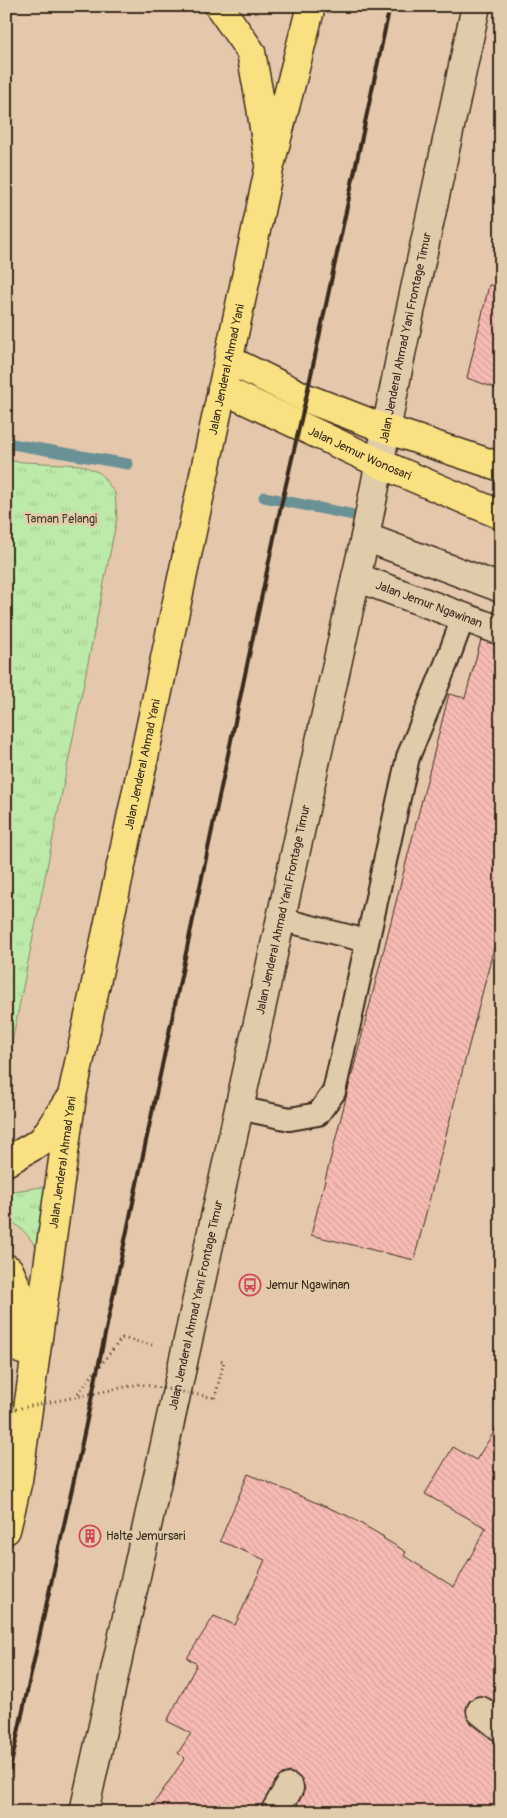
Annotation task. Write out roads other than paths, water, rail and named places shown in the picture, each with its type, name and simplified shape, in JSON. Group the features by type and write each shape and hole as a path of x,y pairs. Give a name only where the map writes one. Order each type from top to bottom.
{"main road":[{"path":"219,6 251,52 270,169"},
{"name":"Jalan Jenderal Ahmad Yani","path":"6,1530 18,1480 72,1096 216,402 229,360 270,169 311,6"},
{"path":"229,360 306,398 386,429 501,467"},
{"name":"Jalan Jemur Wonosari","path":"216,402 379,463 501,515"},
{"path":"6,1162 42,1142 72,1096"},
{"path":"6,1268 9,1270 20,1292 23,1324 18,1480"}],"street":[{"name":"Jalan Jenderal Ahmad Yani Frontage Timur","path":"84,1812 365,537 386,429 476,6"},
{"path":"365,537 501,588"},
{"name":"Jalan Jemur Ngawinan","path":"356,577 501,631"},
{"path":"275,1812 288,1788"}],"lane":[{"path":"239,1108 290,1119 318,1114 334,1092 408,757 464,618"},
{"path":"280,919 367,941"}],"waterway":[{"path":"6,443 128,464"},
{"path":"264,497 354,515"}],"railway":[{"path":"6,1787 79,1457 278,519 306,398 390,6"}],"place":[{"name":"Jemur Ngawinan","path":"250,1285"},
{"name":"Halte Jemursari","path":"90,1536"}],"park label":[{"name":"Taman Pelangi","path":"61,519"}]}
